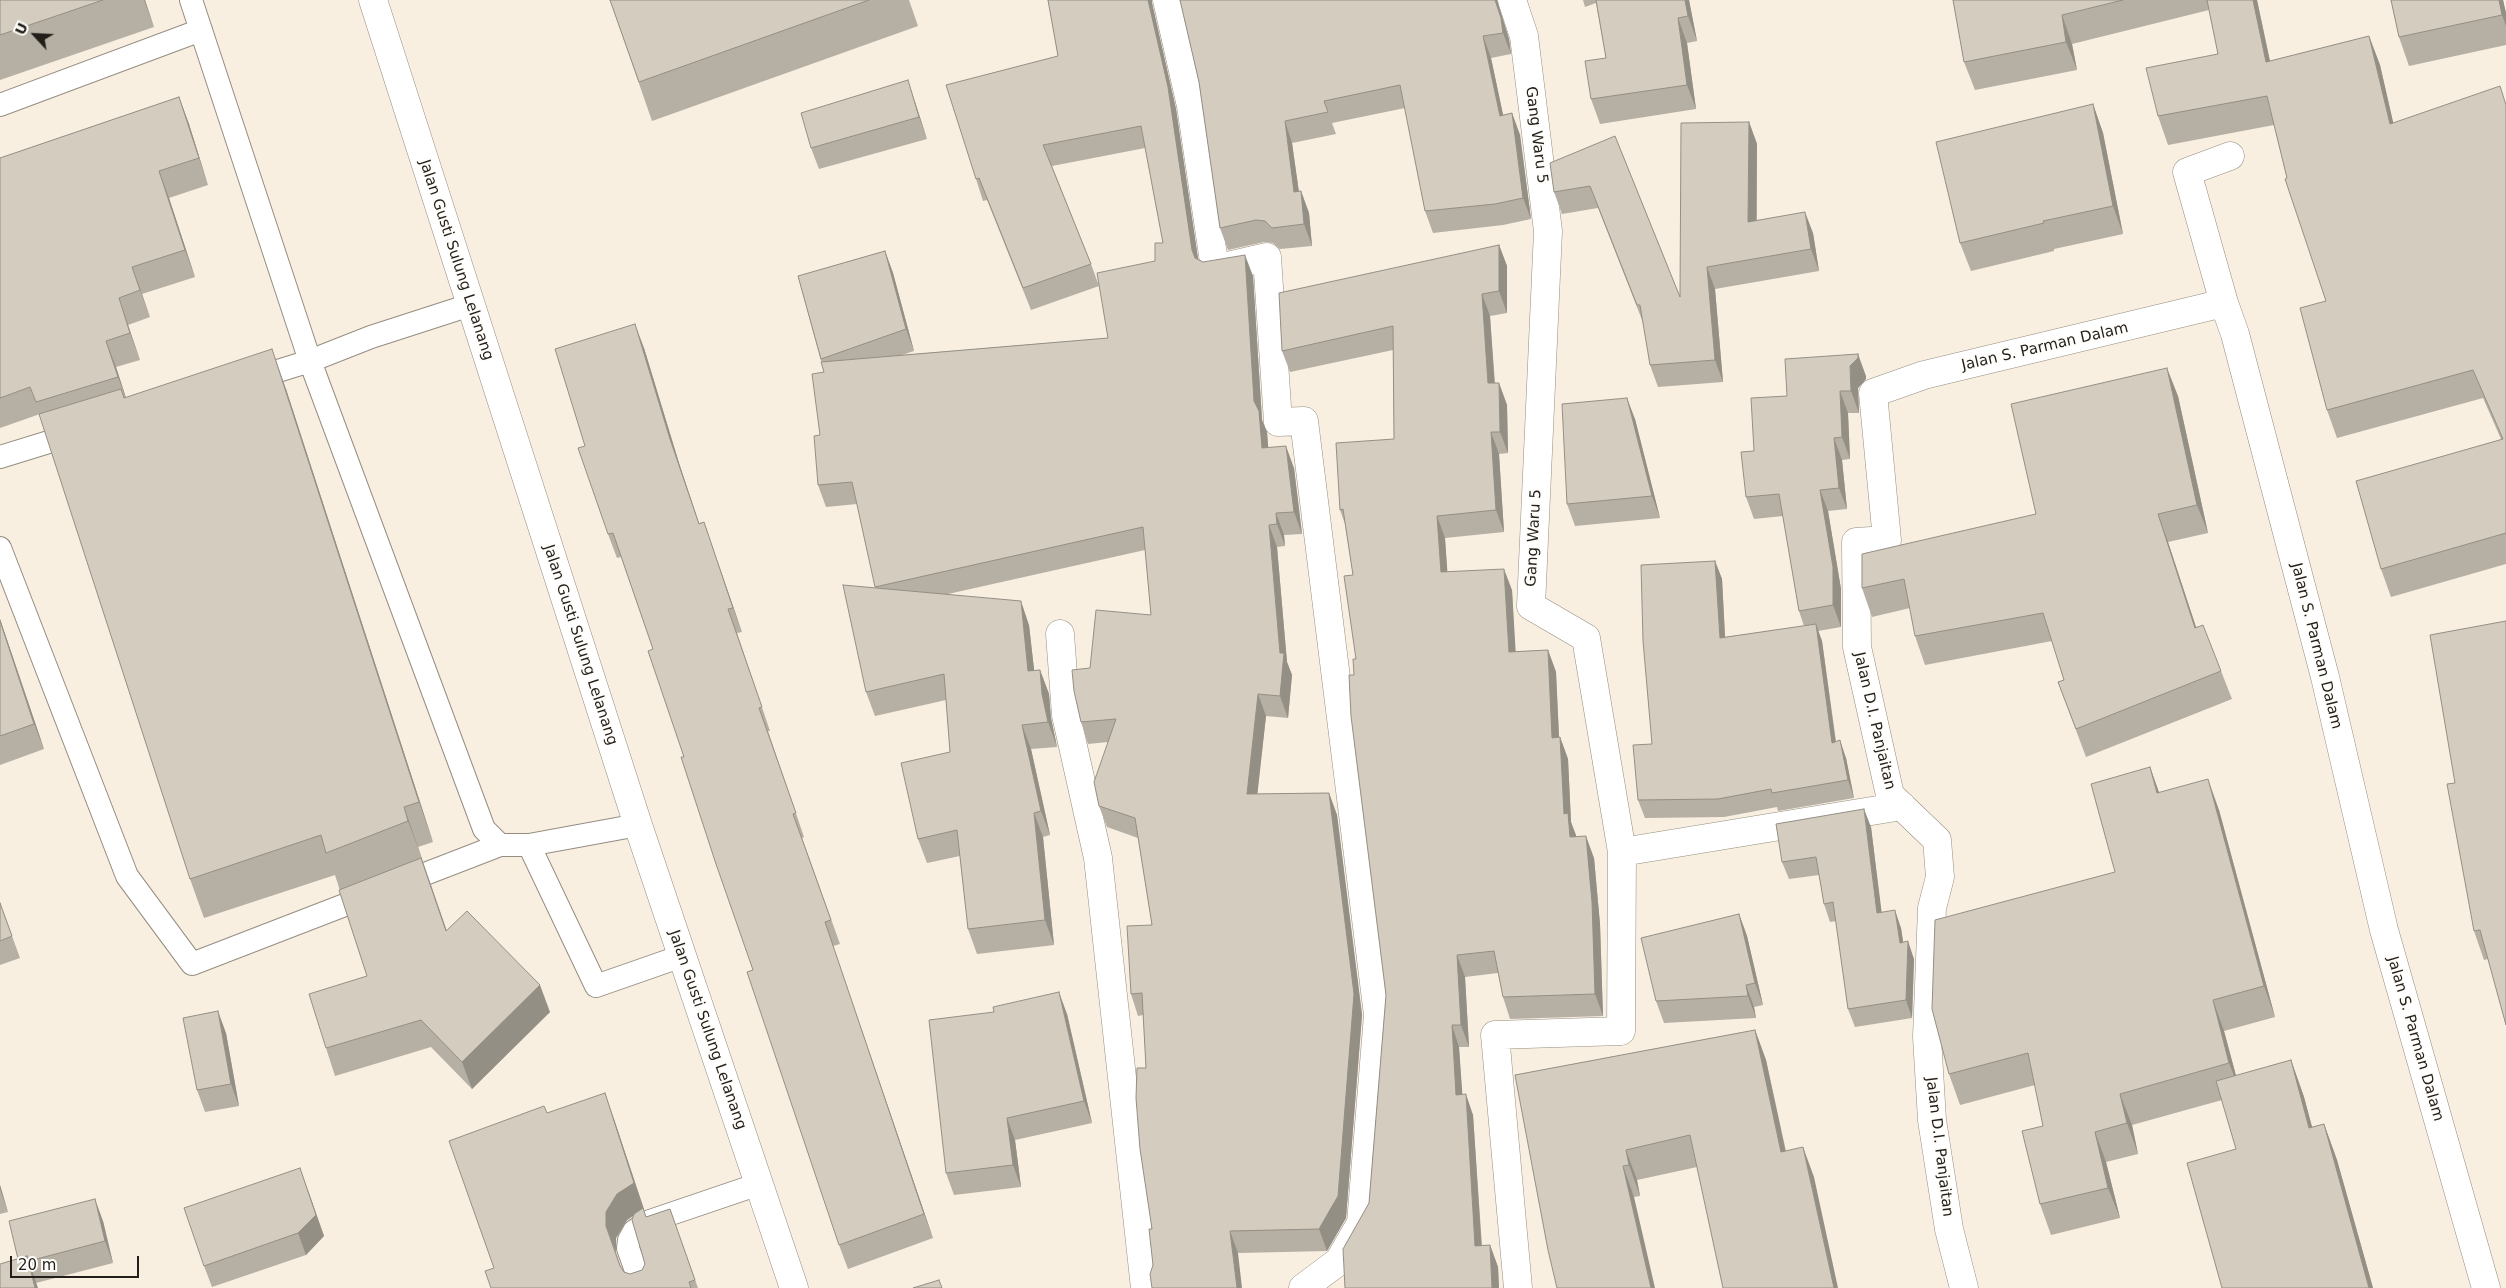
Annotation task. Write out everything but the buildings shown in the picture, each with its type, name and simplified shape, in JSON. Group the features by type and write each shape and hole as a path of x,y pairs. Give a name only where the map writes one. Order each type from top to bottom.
{"street":[{"name":"Jalan Gusti Sulung Lelanang","path":"373,0 638,825 794,1288"},
{"path":"1167,0 1192,106 1215,269 1267,257 1278,422 1304,421 1378,1015 1361,1223 1339,1260 1302,1288"},
{"name":"Gang Waru 5","path":"1512,0 1524,36 1548,231 1531,606 1586,638 1622,852"},
{"path":"2224,303 2187,172 2230,156"},
{"name":"Jalan S. Parman Dalam","path":"1924,375 2224,303 2235,334 2325,677 2384,930 2486,1288"},
{"name":"Jalan D.I. Panjaitan","path":"1924,375 1873,393 1887,540 1856,542 1857,647 1890,795 1937,840 1940,877 1932,908 1928,1046 1932,1120 1949,1229 1964,1288"},
{"path":"1060,634 1066,715 1098,858 1145,1288"},
{"path":"1518,1288 1495,1035 1621,1030 1622,852 1902,806"}],"lane":[{"path":"191,0 310,361 484,829 500,845"},
{"path":"0,105 201,30"},
{"path":"235,385 310,361 371,337 470,305"},
{"path":"0,457 94,428"},
{"path":"0,548 127,876 192,964 500,845 529,845 638,825"},
{"path":"529,845 596,986 682,956"},
{"path":"642,1288 628,1248 629,1240 634,1231 650,1220 759,1184"}]}
